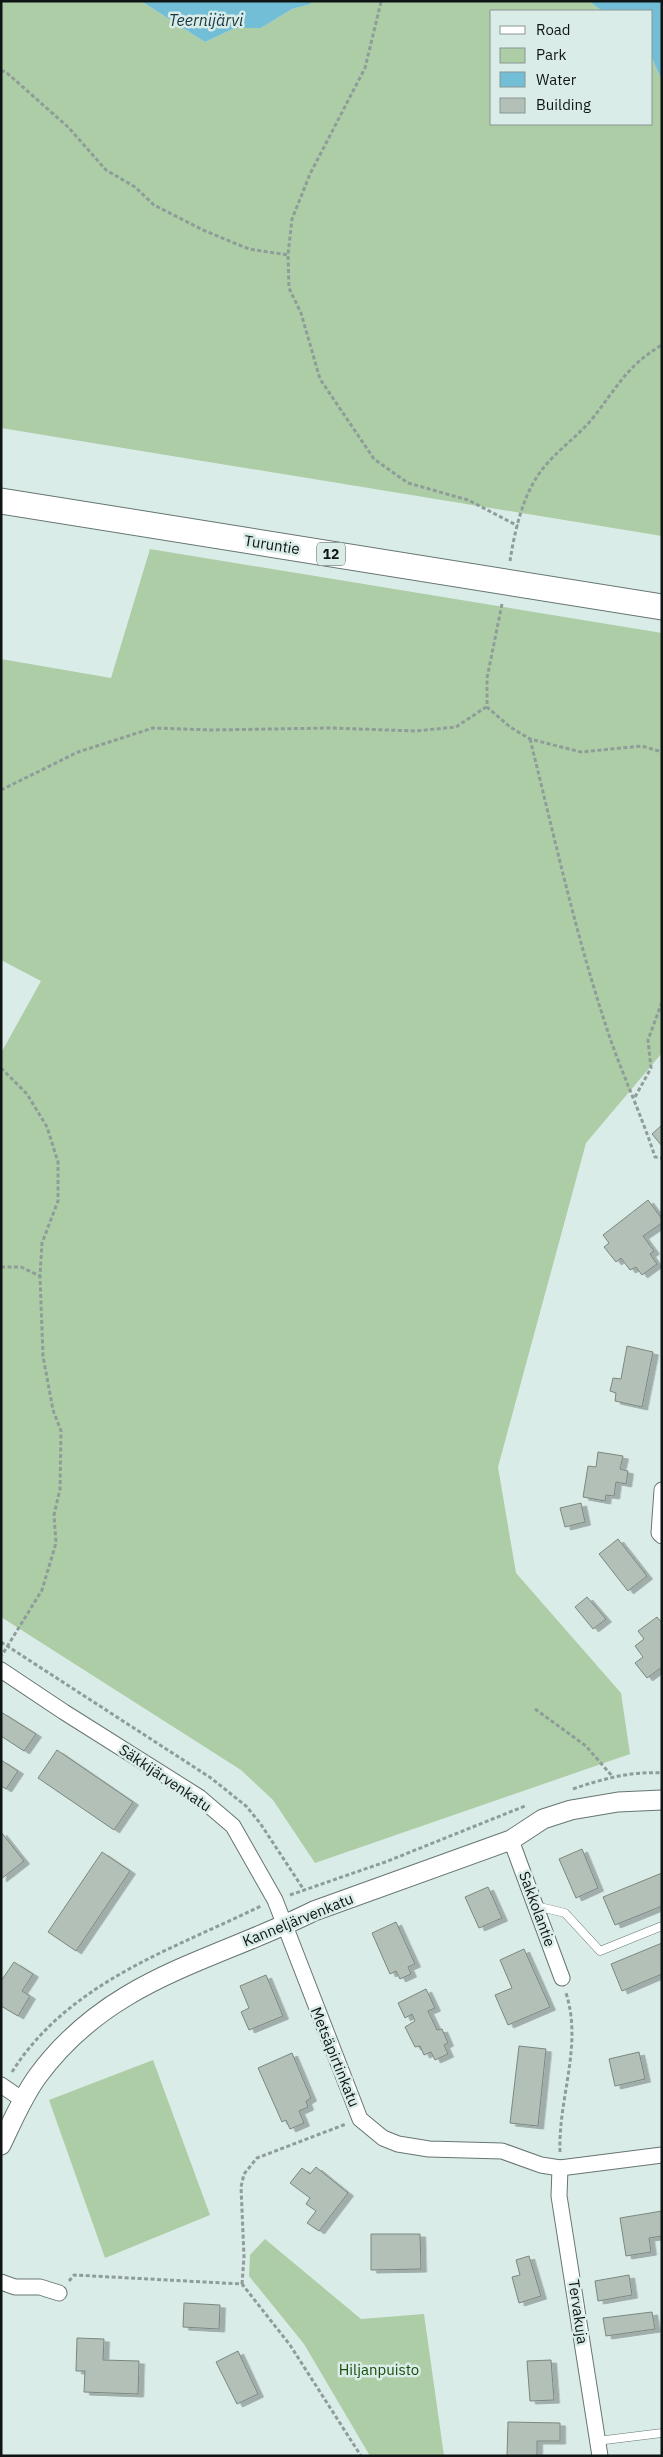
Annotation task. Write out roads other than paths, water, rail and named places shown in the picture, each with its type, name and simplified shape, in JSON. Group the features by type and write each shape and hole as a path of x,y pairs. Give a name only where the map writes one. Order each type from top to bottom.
{"highway":[{"name":"Turuntie","path":"1,501 662,608"}],"street":[{"path":"662,1490 659,1533 662,1536"},
{"name":"Säkkijärvenkatu","path":"1,1670 198,1798 233,1826 275,1900 283,1926"},
{"name":"Kanneljärvenkatu","path":"1,2145 36,2078 60,2048 102,2011 152,1980 283,1926 314,1911 512,1840 543,1819 570,1810 637,1800 662,1800"},
{"name":"Sakkolantie","path":"512,1840 562,1978"},
{"name":"Metsäpirtinkatu","path":"283,1926 360,2119 383,2138 398,2144 430,2148 502,2151 542,2165 560,2168 662,2155"},
{"path":"1,2085 23,2100"},
{"name":"Tervakuja","path":"560,2168 559,2196 599,2448"},
{"path":"1,2282 15,2287 40,2287 59,2293"}],"lane":[{"path":"536,1906 565,1913 600,1951 662,1926"},
{"path":"599,2448 662,2433"}],"water":[{"name":"Teernijärvi","path":"141,1 311,1 311,4 292,9 261,28 235,28 205,42"},
{"path":"589,1 662,1 662,81 653,60 653,10 601,10"}],"park label":[{"name":"Hiljanpuisto","path":"379,2370"}]}
